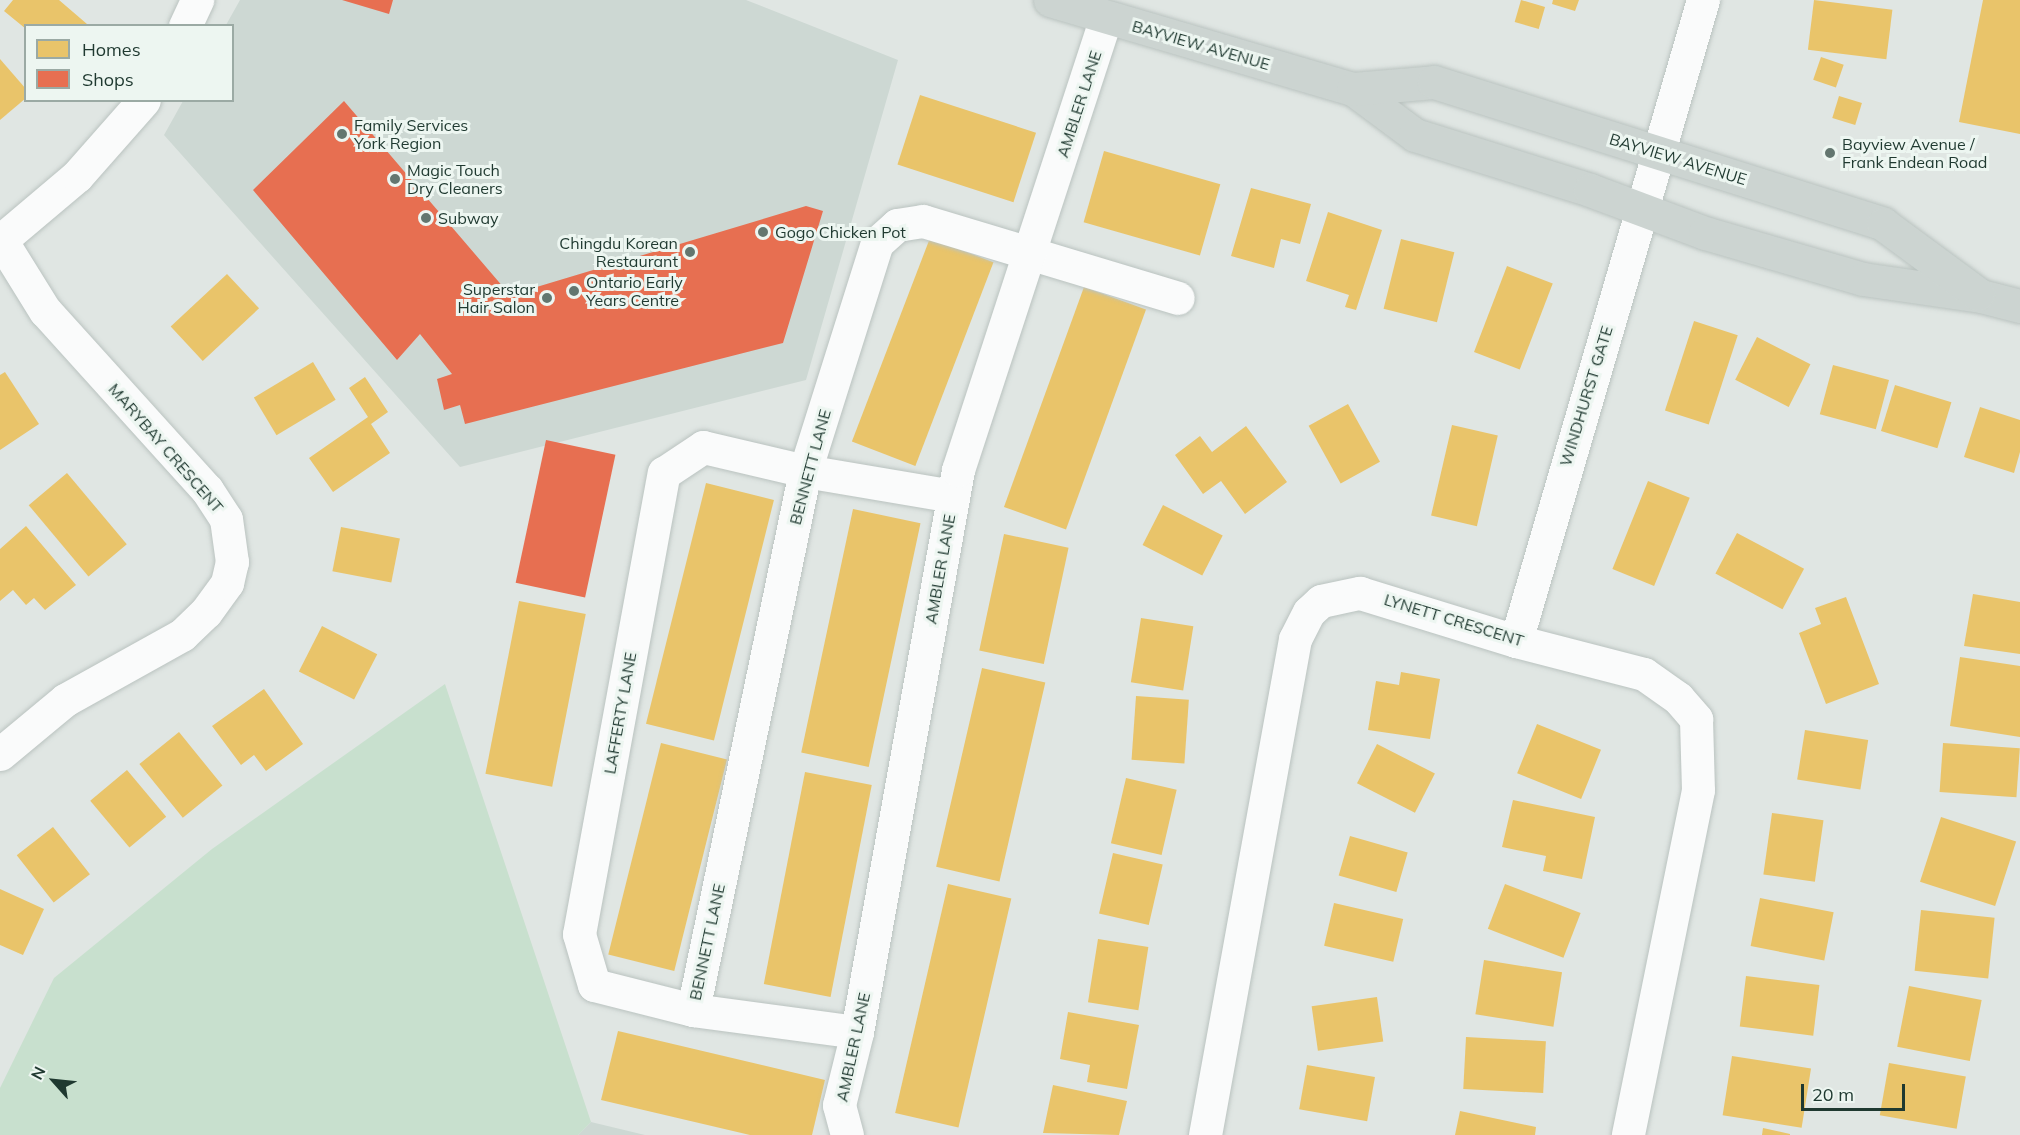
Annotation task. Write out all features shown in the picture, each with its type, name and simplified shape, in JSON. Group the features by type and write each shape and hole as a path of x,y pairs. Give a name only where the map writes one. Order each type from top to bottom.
{"main road":[{"name":"BAYVIEW AVENUE","path":"1050,0 1353,90 1415,135 1643,209 1705,233 1863,279 1981,296 2020,306"},
{"name":"BAYVIEW AVENUE","path":"1353,90 1434,82 1883,224 1981,296"}],"street":[{"path":"185,24 196,0"},
{"name":"WINDHURST GATE","path":"1516,640 1587,387 1661,153 1703,0"},
{"name":"AMBLER LANE","path":"847,1135 839,1105 857,1032 953,496 962,457 1032,252 1106,18"},
{"path":"1,241 77,176 142,102"},
{"name":"BENNETT LANE","path":"693,1010 805,471 874,250 884,234 904,222 923,221 1032,252 1178,298"},
{"name":"MARYBAY CRESCENT","path":"0,754 65,700 182,635 206,612 227,583 232,562 226,519 207,490 45,311 1,241"},
{"name":"LAFFERTY LANE","path":"857,1032 693,1010 594,985 579,934 664,473 703,447 805,471 953,496"},
{"name":"LYNETT CRESCENT","path":"1205,1135 1287,664 1294,639 1310,612 1321,601 1360,592 1516,640 1644,674 1678,698 1696,719 1698,790 1628,1135"}],"shaded area":[{"path":"240,0 746,0 898,60 806,380 460,467 164,135 182,102 234,102 234,24 227,24"},
{"path":"591,1122 645,1135 578,1135"}],"green space":[{"path":"445,684 591,1122 578,1135 0,1135 0,1088 54,978 212,849"}],"building: Homes":[{"path":"13,0 59,0 87,24 24,24 24,27 4,11"},
{"path":"1521,0 1545,7 1539,29 1515,22"},
{"path":"1553,0 1579,0 1575,11 1552,4"},
{"path":"1814,0 1892,10 1886,59 1808,50"},
{"path":"1983,0 2020,0 2020,134 1959,122"},
{"path":"1821,57 1844,65 1836,88 1813,80"},
{"path":"0,59 24,87 24,100 0,120"},
{"path":"920,95 1036,133 1013,202 897,164"},
{"path":"1839,96 1862,103 1855,125 1832,118"},
{"path":"1104,151 1220,184 1200,255 1084,222"},
{"path":"1251,188 1311,204 1300,244 1281,239 1274,268 1231,256"},
{"path":"1328,212 1382,230 1356,310 1345,307 1349,295 1306,281"},
{"path":"930,238 993,262 915,466 852,442"},
{"path":"1401,239 1454,252 1437,322 1384,309"},
{"path":"1507,266 1553,284 1520,369 1474,352"},
{"path":"227,274 259,308 203,361 171,327"},
{"path":"1084,287 1146,310 1066,529 1004,507"},
{"path":"1694,321 1738,335 1709,425 1665,410"},
{"path":"1757,337 1810,364 1789,407 1735,380"},
{"path":"313,362 336,400 277,435 254,398"},
{"path":"1833,365 1889,380 1876,429 1820,414"},
{"path":"5,372 39,424 0,450 0,375"},
{"path":"365,377 388,412 371,424 390,453 333,492 309,458 368,417 349,388"},
{"path":"1895,385 1951,402 1937,448 1881,431"},
{"path":"1348,404 1380,462 1341,484 1309,426"},
{"path":"1980,407 2020,420 2020,452 2014,473 1964,457"},
{"path":"1452,425 1498,436 1477,526 1431,516"},
{"path":"1246,426 1287,482 1245,514 1221,481 1203,494 1175,455 1200,436 1212,452"},
{"path":"67,473 127,544 88,576 29,505"},
{"path":"1648,481 1690,498 1654,586 1612,569"},
{"path":"706,483 774,500 714,741 646,724"},
{"path":"1163,505 1223,535 1202,576 1143,545"},
{"path":"853,509 920,523 869,767 801,753"},
{"path":"26,526 76,585 45,610 34,598 26,605 13,590 0,601 0,549"},
{"path":"341,527 400,538 391,583 332,571"},
{"path":"1737,533 1804,569 1783,609 1715,574"},
{"path":"1004,534 1069,548 1044,664 979,650"},
{"path":"1973,594 2020,602 2020,654 1964,646"},
{"path":"1846,597 1879,684 1826,704 1799,633 1821,624 1815,608"},
{"path":"519,601 586,614 552,787 485,774"},
{"path":"1141,618 1193,626 1183,690 1131,682"},
{"path":"322,626 377,654 354,700 299,671"},
{"path":"1960,657 2020,666 2020,737 1950,726"},
{"path":"982,668 1045,683 999,881 936,867"},
{"path":"1401,672 1440,679 1430,739 1368,730 1376,681 1399,685"},
{"path":"264,689 303,744 266,771 254,755 241,765 212,726"},
{"path":"1136,696 1189,700 1184,764 1132,760"},
{"path":"1537,724 1601,750 1581,799 1517,773"},
{"path":"1805,730 1868,740 1860,789 1797,779"},
{"path":"179,732 222,786 183,818 139,764"},
{"path":"661,743 727,759 674,971 608,955"},
{"path":"1943,743 2020,748 2016,797 1940,792"},
{"path":"1377,744 1435,774 1415,813 1357,783"},
{"path":"127,770 166,817 129,848 90,801"},
{"path":"805,772 872,785 831,997 764,984"},
{"path":"1126,778 1177,790 1162,855 1111,843"},
{"path":"1513,800 1595,817 1582,879 1543,871 1546,856 1502,847"},
{"path":"1772,813 1823,820 1815,882 1763,874"},
{"path":"1941,817 2016,841 1995,906 1920,882"},
{"path":"53,827 90,874 54,903 17,855"},
{"path":"1350,836 1408,853 1396,892 1339,875"},
{"path":"1113,853 1163,864 1149,925 1099,913"},
{"path":"948,884 1011,899 958,1128 895,1113"},
{"path":"1505,884 1581,913 1563,958 1488,929"},
{"path":"0,889 44,909 23,955 0,945"},
{"path":"1760,898 1834,912 1824,960 1751,946"},
{"path":"1334,903 1403,919 1393,962 1324,946"},
{"path":"1921,910 1995,918 1988,978 1915,971"},
{"path":"1098,939 1148,947 1138,1010 1088,1002"},
{"path":"1484,960 1562,972 1553,1027 1475,1014"},
{"path":"1746,976 1819,985 1813,1036 1740,1027"},
{"path":"1909,986 1982,1000 1970,1061 1897,1047"},
{"path":"1377,997 1383,1042 1318,1051 1312,1006"},
{"path":"1068,1012 1139,1025 1127,1089 1087,1082 1090,1065 1060,1059"},
{"path":"618,1031 825,1080 812,1135 750,1135 601,1100"},
{"path":"1466,1037 1546,1041 1543,1093 1463,1089"},
{"path":"1732,1056 1811,1069 1802,1128 1723,1115"},
{"path":"1889,1063 1966,1077 1957,1129 1880,1115"},
{"path":"1307,1065 1375,1077 1367,1121 1299,1109"},
{"path":"1053,1085 1127,1101 1119,1135 1043,1133"},
{"path":"1460,1111 1536,1127 1535,1135 1455,1135"},
{"path":"1763,1128 1790,1134 1790,1135 1762,1135"}],"building: Shops":[{"path":"342,0 393,0 389,14"},
{"path":"344,101 510,295 806,206 823,211 783,343 465,424 460,405 444,410 437,379 452,374 420,334 397,360 253,190"},
{"path":"546,440 615,455 585,598 516,583"}],"place":[{"name":"Family Services York Region","path":"342,134"},
{"name":"Bayview Avenue / Frank Endean Road","path":"1830,153"},
{"name":"Magic Touch Dry Cleaners","path":"395,179"},
{"name":"Subway","path":"426,218"},
{"name":"Gogo Chicken Pot","path":"763,232"},
{"name":"Chingdu Korean Restaurant","path":"690,252"},
{"name":"Ontario Early Years Centre","path":"574,291"},
{"name":"Superstar Hair Salon","path":"547,298"}]}
